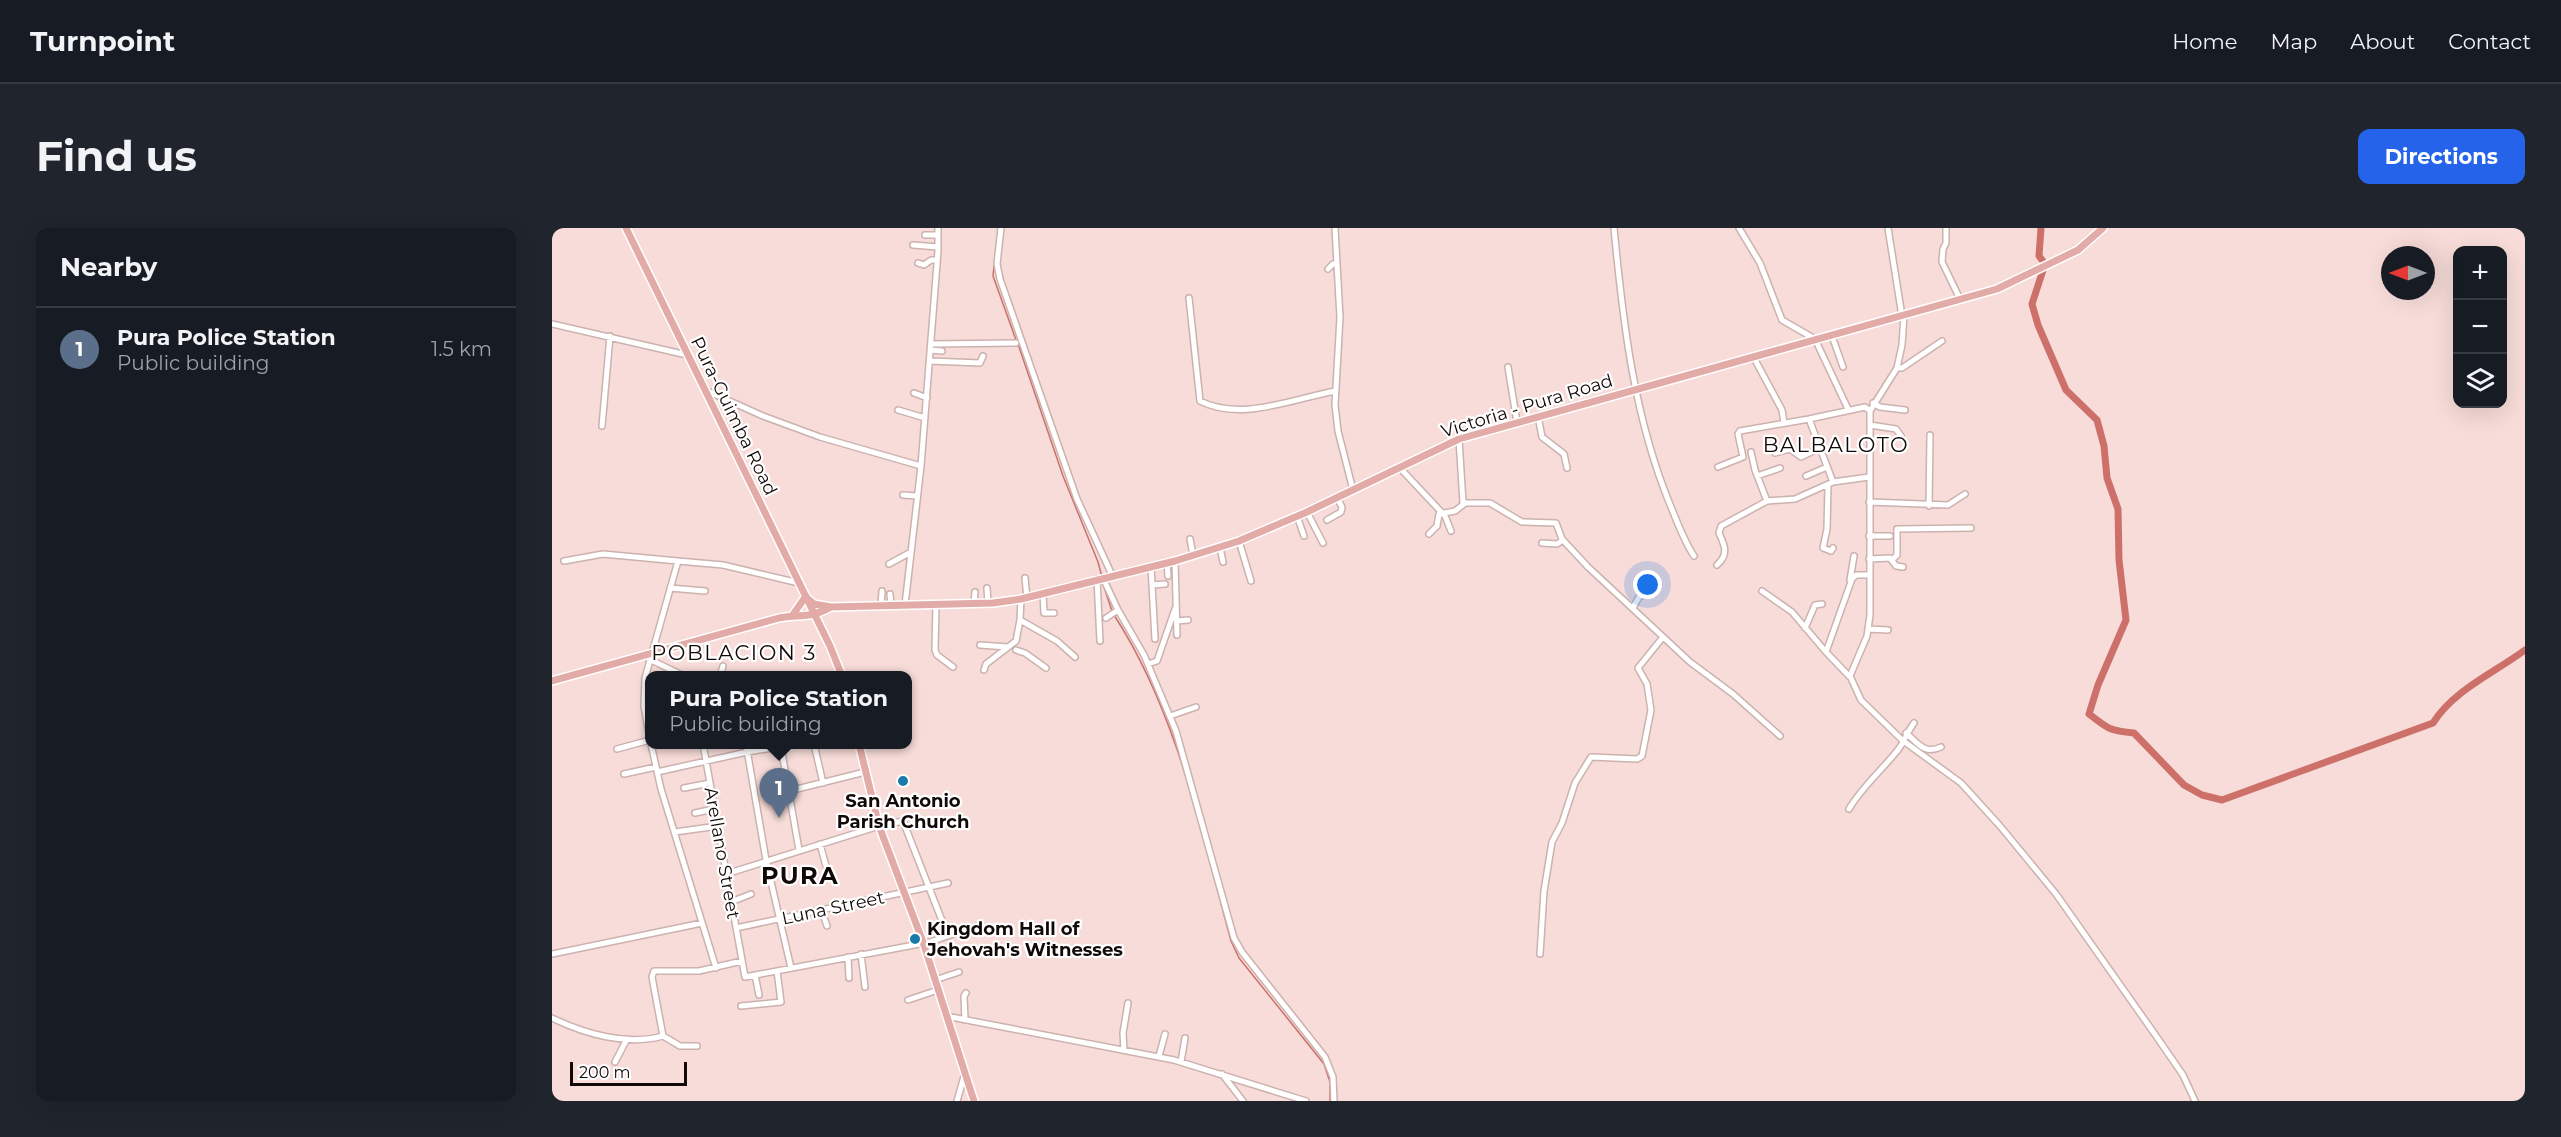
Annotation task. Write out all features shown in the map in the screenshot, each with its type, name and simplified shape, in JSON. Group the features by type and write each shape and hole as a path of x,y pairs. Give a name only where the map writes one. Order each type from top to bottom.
{"main road":[{"name":"Pura-Guimba Road","path":"626,228 806,596 840,671"},
{"name":"Victoria - Pura Road","path":"815,616 831,607 988,603 1024,598 1175,561 1239,541 1298,516 1459,439 1997,289 2054,263 2085,245 2103,228"},
{"path":"792,616 806,596 814,603 831,607"},
{"path":"552,681 650,657 792,616 815,616"},
{"path":"860,749 879,826 923,942 974,1101"}],"street":[{"path":"1001,228 997,264 1000,279 1077,499 1112,575"},
{"path":"1335,228 1340,316 1336,391 1338,431 1353,490"},
{"path":"1614,228 1635,390 1654,464 1684,539 1694,556"},
{"path":"1739,228 1760,263 1782,320 1816,340 1848,409"},
{"path":"1718,467 1743,457 1738,434 1740,431 1809,419 1848,409 1868,409 1875,403 1896,368 1902,345 1903,316 1888,228"},
{"path":"1946,228 1942,262 1960,299"},
{"path":"905,605 927,398 931,387 930,361 938,231 926,235"},
{"path":"914,245 938,247"},
{"path":"918,263 924,265 931,260 937,260"},
{"path":"1328,269 1333,264 1337,264"},
{"path":"1189,298 1200,401 1224,408 1262,408 1336,391"},
{"path":"552,324 687,356"},
{"path":"602,426 610,336"},
{"path":"1832,336 1844,367"},
{"path":"1896,368 1902,368 1942,340"},
{"path":"931,347 1016,343"},
{"path":"931,347 942,351"},
{"path":"930,361 980,363 983,356"},
{"path":"1754,358 1782,410 1784,423"},
{"path":"1508,367 1517,422"},
{"path":"704,390 763,416 820,437 921,466"},
{"path":"914,393 927,398"},
{"path":"1875,403 1905,410"},
{"path":"1850,677 1868,629 1870,425 1868,409"},
{"path":"898,410 925,418"},
{"path":"1538,416 1542,437 1564,454 1567,468"},
{"path":"1809,419 1831,484 1823,548 1831,551 1833,548"},
{"path":"1870,425 1896,429 1900,436"},
{"path":"1929,506 1930,435"},
{"path":"1459,439 1464,504"},
{"path":"1775,453 1790,449 1801,457 1820,448"},
{"path":"1751,452 1767,501"},
{"path":"1806,476 1827,467"},
{"path":"1400,468 1442,513 1451,531"},
{"path":"1757,476 1780,468"},
{"path":"1717,565 1725,552 1725,543 1719,533 1721,526 1767,501 1795,499 1831,484 1869,477"},
{"path":"1869,502 1929,506 1952,504 1965,494"},
{"path":"903,495 917,496"},
{"path":"1328,520 1341,512 1342,507 1337,498"},
{"path":"1429,534 1437,526 1439,514 1458,510 1464,504 1490,503 1522,522 1556,523 1563,540 1585,564 1695,666 1733,694 1780,736"},
{"path":"1307,512 1323,543"},
{"path":"1298,516 1304,536"},
{"path":"1892,560 1897,555 1897,529 1971,528"},
{"path":"1869,536 1890,536"},
{"path":"1190,539 1193,555"},
{"path":"1542,543 1557,544 1563,540"},
{"path":"1239,541 1251,581"},
{"path":"1220,547 1223,562"},
{"path":"889,564 911,552"},
{"path":"564,561 603,554 723,565 799,583"},
{"path":"1848,590 1854,556"},
{"path":"1869,559 1889,558 1897,567 1903,567"},
{"path":"647,671 678,561"},
{"path":"1175,561 1177,635"},
{"path":"1167,563 1168,576"},
{"path":"1151,566 1155,639"},
{"path":"1827,652 1854,576 1870,575"},
{"path":"1024,578 1024,598 1016,652 1046,668"},
{"path":"1100,578 1148,664 1170,716 1187,768 1234,938 1242,952 1325,1057 1333,1077 1334,1101"},
{"path":"1100,578 1100,641"},
{"path":"899,584 907,583"},
{"path":"1152,585 1165,584"},
{"path":"670,588 705,591"},
{"path":"987,588 988,603"},
{"path":"881,606 882,591"},
{"path":"1762,591 1792,612 1850,677 1863,704 1902,740 1948,773 1976,799 2056,894 2183,1075 2195,1101"},
{"path":"974,603 975,592"},
{"path":"1633,608 1639,597 1650,592"},
{"path":"1043,593 1044,613 1054,613"},
{"path":"890,594 891,605"},
{"path":"1148,664 1157,661 1176,604"},
{"path":"1804,628 1815,605 1822,604"},
{"path":"936,605 935,650 937,655 953,667"},
{"path":"1106,618 1118,610"},
{"path":"1020,620 1057,641 1075,657"},
{"path":"1177,621 1188,620"},
{"path":"1868,629 1888,630"},
{"path":"1540,954 1544,891 1552,842 1558,832 1575,783 1592,757 1637,759 1642,756 1650,705 1647,684 1638,668 1663,637"},
{"path":"984,670 986,664 1016,641"},
{"path":"980,645 1007,647"},
{"path":"650,657 676,671"},
{"path":"721,671 723,666"},
{"path":"645,678 645,710"},
{"path":"1170,716 1196,707"},
{"path":"1849,809 1859,793 1898,750 1914,723"},
{"path":"1906,734 1925,750 1941,747"},
{"path":"617,749 645,741"},
{"path":"652,749 716,968"},
{"name":"Arellano Street","path":"703,749 742,961"},
{"path":"747,749 766,860 791,968"},
{"path":"624,774 768,749"},
{"path":"782,749 799,850"},
{"path":"815,749 823,783"},
{"path":"789,791 865,772"},
{"path":"684,788 710,783"},
{"path":"695,813 714,810"},
{"path":"726,874 879,826 905,822 948,936"},
{"path":"675,832 718,826"},
{"path":"820,844 829,877"},
{"name":"Luna Street","path":"736,928 948,883"},
{"path":"731,902 751,894"},
{"path":"821,909 827,926"},
{"path":"552,954 702,923"},
{"path":"697,1046 680,1047 663,1036 653,972 657,970 699,971 742,961 745,977 930,942 980,925"},
{"path":"861,954 865,987"},
{"path":"848,957 849,978"},
{"path":"741,1006 781,1002 777,971"},
{"path":"935,980 959,972"},
{"path":"755,975 759,995"},
{"path":"908,1000 938,990"},
{"path":"965,1020 964,996 966,993"},
{"path":"1124,1050 1128,1003"},
{"path":"946,1016 1159,1056 1221,1073 1306,1101"},
{"path":"552,1018 577,1030 627,1039 646,1041 663,1036"},
{"path":"1159,1056 1165,1034"},
{"path":"1181,1062 1185,1038"},
{"path":"615,1062 627,1039"},
{"path":"957,1101 965,1072"},
{"path":"1221,1073 1243,1101"}],"waterway":[{"path":"2041,228 2039,256 2045,264 2032,304 2038,325 2066,390 2097,420 2104,446 2107,478 2118,509 2119,560 2126,620 2098,685 2089,714 2110,728 2134,733 2184,785 2202,795 2222,800 2433,723 2463,691 2525,650"},
{"path":"997,238 993,276 1016,340"},
{"path":"1018,344 1063,476 1102,577"},
{"path":"1104,587 1112,611"},
{"path":"1114,615 1136,652 1171,732 1185,773 1231,941 1239,958 1324,1064 1330,1082 1330,1101"}],"place":[{"name":"San Antonio Parish Church","path":"903,781"},
{"name":"Pura Police Station","path":"779,818"},
{"name":"Kingdom Hall of Jehovah's Witnesses","path":"915,939"}],"district":[{"name":"BALBALOTO","path":"1836,445"},
{"name":"POBLACION 3","path":"734,653"},
{"name":"PURA","path":"800,876"}]}
